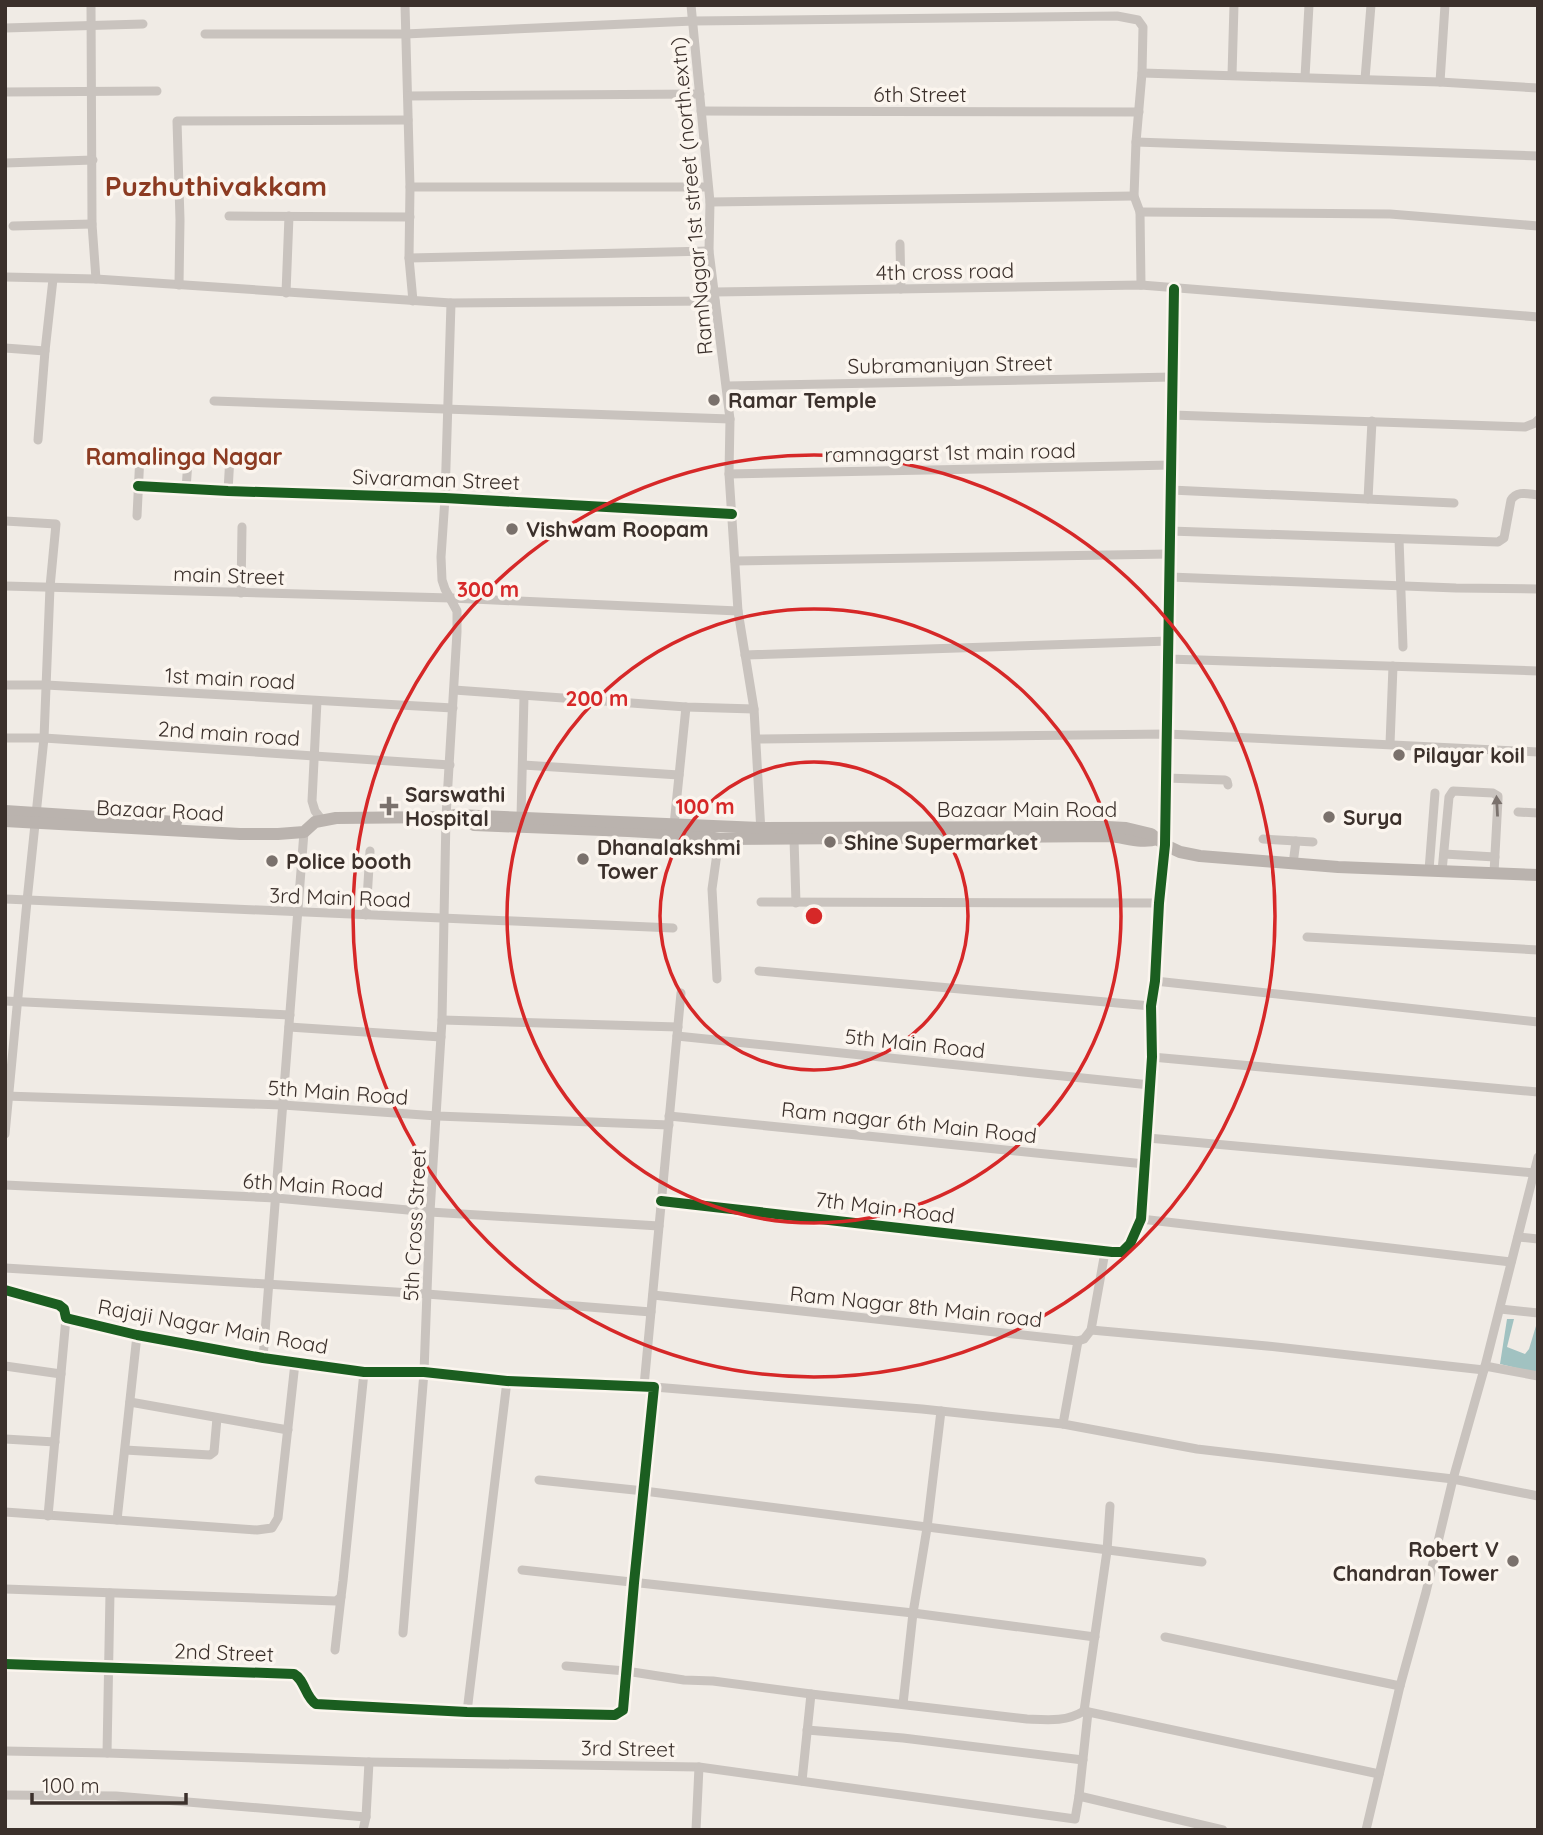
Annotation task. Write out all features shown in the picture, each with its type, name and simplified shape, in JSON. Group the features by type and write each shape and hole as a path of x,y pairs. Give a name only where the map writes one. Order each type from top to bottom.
{"main road":[{"name":"Bazaar Road","path":"5,811 36,817 292,828 356,817 521,817 674,825 761,834"},
{"path":"451,816 474,825 663,833 719,839 761,834 794,839 1123,836 1161,842"},
{"name":"Bazaar Road","path":"5,821 36,817"},
{"name":"Bazaar Main Road","path":"761,834 1107,827 1143,831 1180,852 1200,856 1293,864 1538,875"}],"street":[{"path":"91,5 92,224 96,279"},
{"path":"405,5 410,187 409,258 413,301"},
{"name":"RamNagar 1st street (north.extn)","path":"691,5 710,202 709,251 730,419 729,474 738,611 754,709 761,834"},
{"path":"1117,5 1117,16"},
{"path":"1232,75 1234,5"},
{"path":"1305,77 1309,5"},
{"path":"1365,79 1371,5"},
{"path":"1440,82 1445,5"},
{"path":"205,34 405,34 693,21 1117,16 1138,20 1143,27 1135,196 1140,212 1141,285"},
{"path":"5,28 143,24"},
{"path":"1142,73 1365,79 1538,88"},
{"path":"5,92 157,91"},
{"path":"408,96 700,94"},
{"name":"6th Street","path":"701,111 1139,112"},
{"path":"179,285 177,121 408,120"},
{"path":"1136,142 1538,156"},
{"path":"5,163 93,160"},
{"path":"410,187 708,187"},
{"path":"710,202 1135,196"},
{"path":"1140,212 1390,214 1538,226"},
{"path":"229,216 410,217"},
{"path":"286,293 289,216"},
{"path":"13,226 92,224"},
{"path":"900,244 901,289"},
{"path":"409,258 709,251"},
{"name":"4th cross road","path":"5,277 96,279 451,303 901,289 1141,285 1538,317"},
{"path":"38,440 53,279"},
{"path":"1063,1424 1078,1341 1084,1339 1091,1330 1105,1252 1118,1253 1125,1250 1141,1219 1148,1138 1152,1057 1151,1006 1155,981 1166,778 1174,289"},
{"name":"5th Cross Street","path":"403,1633 424,1372 430,1212 442,1020 443,919 451,816 450,765 457,611 442,580 441,557 451,303"},
{"path":"5,348 45,351"},
{"name":"Subramaniyan Street","path":"727,386 1173,377"},
{"path":"214,401 730,419"},
{"path":"1172,415 1525,427 1538,420"},
{"path":"1368,499 1372,421"},
{"path":"137,516 139,454"},
{"path":"228,491 230,456"},
{"path":"186,489 187,461"},
{"name":"ramnagarst 1st main road","path":"729,474 1171,466"},
{"name":"Sivaraman Street","path":"138,486 444,498 732,514"},
{"path":"1171,490 1454,503"},
{"path":"1170,531 1501,541 1514,495 1538,495"},
{"path":"5,521 56,524 50,587 44,738 6,1096 5,1134"},
{"path":"241,593 242,527"},
{"path":"1399,539 1403,647"},
{"path":"735,561 1170,554"},
{"path":"1170,577 1538,589"},
{"name":"main Street","path":"5,586 451,598 738,611"},
{"path":"745,654 1169,641"},
{"path":"1168,659 1538,671"},
{"path":"1390,744 1393,666"},
{"name":"1st main road","path":"5,685 46,685 453,708"},
{"path":"454,690 686,708 754,709"},
{"path":"521,817 524,696"},
{"path":"263,1358 298,912 315,811 312,801 317,701"},
{"path":"674,825 686,708"},
{"path":"756,739 1167,734 1538,752"},
{"name":"2nd main road","path":"5,738 44,738 450,765"},
{"path":"523,765 680,775"},
{"path":"1166,778 1225,780 1228,785"},
{"path":"1436,871 1444,854 1449,797 1453,791 1493,793 1497,796 1494,873"},
{"path":"1436,871 1439,794"},
{"path":"1518,812 1538,813"},
{"path":"717,979 712,889 719,839"},
{"path":"794,839 796,903"},
{"path":"1263,839 1313,842"},
{"path":"1293,864 1296,841"},
{"path":"366,915 370,851"},
{"path":"1444,854 1495,857"},
{"name":"3rd Main Road","path":"5,899 673,928"},
{"path":"761,902 1159,903"},
{"path":"1307,937 1538,950"},
{"path":"759,971 1151,1006"},
{"path":"1155,981 1538,1022"},
{"path":"507,1381 467,1712 614,1715 623,1710 644,1491 651,1312 681,993"},
{"path":"5,1001 290,1015"},
{"name":"5th Main Road","path":"442,1020 678,1031 1150,1085"},
{"path":"289,1027 441,1037"},
{"path":"1152,1057 1538,1092"},
{"name":"5th Main Road","path":"6,1096 283,1105 437,1116 669,1120"},
{"name":"Ram nagar 6th Main Road","path":"669,1120 1145,1164"},
{"path":"1148,1138 1534,1173"},
{"path":"1366,1830 1400,1686 1538,1158"},
{"name":"6th Main Road","path":"5,1185 275,1198 430,1212 659,1227"},
{"name":"7th Main Road","path":"661,1201 1105,1252"},
{"path":"1141,1219 1511,1262"},
{"path":"1518,1237 1538,1239"},
{"path":"5,1268 427,1294 651,1312"},
{"name":"Rajaji Nagar Main Road","path":"5,1290 59,1306 64,1309 66,1318 137,1335 296,1363 364,1372 424,1372 507,1381 649,1387 1063,1424 1197,1449 1453,1479 1538,1496"},
{"name":"Ram Nagar 8th Main road","path":"653,1295 1078,1341"},
{"path":"1500,1309 1538,1314"},
{"path":"48,1516 66,1318"},
{"path":"1091,1330 1485,1368 1538,1376"},
{"path":"117,1520 137,1335"},
{"path":"5,1512 257,1530 272,1528 278,1518 296,1363"},
{"path":"5,1366 61,1374"},
{"path":"335,1650 364,1372"},
{"path":"130,1402 288,1430"},
{"path":"903,1704 941,1411"},
{"path":"125,1450 210,1455 214,1452 217,1418"},
{"path":"5,1439 55,1442"},
{"path":"538,1480 1202,1562"},
{"path":"1110,1506 1079,1796 1223,1830"},
{"path":"522,1570 913,1613 1094,1637"},
{"path":"5,1589 336,1601 341,1597"},
{"path":"107,1753 110,1593"},
{"path":"1165,1637 1400,1686"},
{"name":"2nd Street","path":"5,1664 294,1674 299,1677 309,1698 316,1704 467,1712"},
{"path":"566,1666 1027,1719 1062,1720 1086,1712 1380,1774"},
{"path":"802,1781 811,1694"},
{"path":"807,1730 903,1738 1083,1760"},
{"name":"3rd Street","path":"5,1751 369,1762 699,1767 1075,1819 1079,1796"},
{"path":"363,1830 369,1762"},
{"path":"695,1830 699,1767"},
{"path":"5,1795 116,1796 366,1817"}],"water":[{"path":"1507,1319 1514,1319 1507,1347 1525,1354 1538,1326 1538,1373 1500,1364"}],"cycle path":[{"path":"661,1201 1112,1252 1122,1252 1130,1244 1141,1219 1152,1057 1151,1006 1165,845 1174,289"},
{"path":"138,486 445,498 732,514"},
{"path":"5,1290 59,1305 64,1309 66,1318 137,1335 263,1358 364,1372 424,1372 507,1381 654,1387 623,1710 615,1715 467,1712 316,1704 294,1674 5,1664"}],"place":[{"name":"Ramar Temple","path":"714,400"},
{"name":"Vishwam Roopam","path":"512,529"},
{"name":"Pilayar koil","path":"1399,755"},
{"name":"Sarswathi Hospital","path":"389,806"},
{"name":"Surya","path":"1329,817"},
{"name":"Shine Supermarket","path":"830,842"},
{"name":"Dhanalakshmi Tower","path":"583,859"},
{"name":"Police booth","path":"272,861"},
{"name":"Robert V Chandran Tower","path":"1513,1561"}],"district":[{"name":"Puzhuthivakkam","path":"216,185"},
{"name":"Ramalinga Nagar","path":"184,456"}]}
